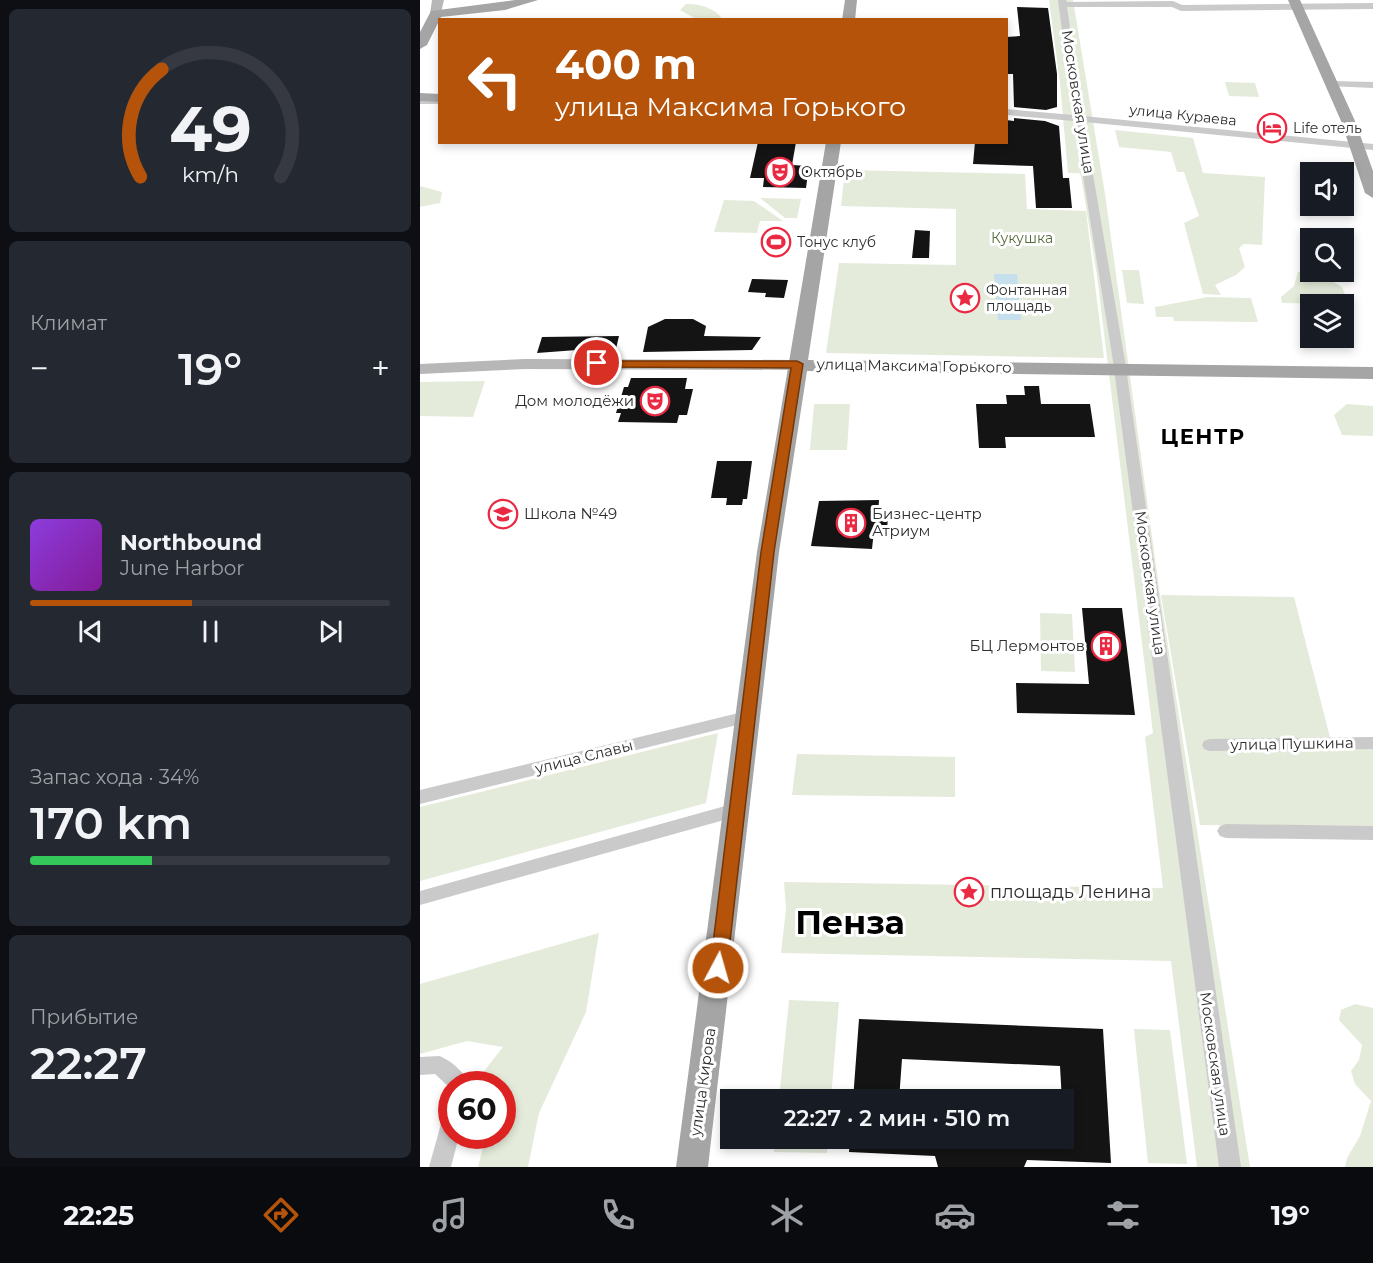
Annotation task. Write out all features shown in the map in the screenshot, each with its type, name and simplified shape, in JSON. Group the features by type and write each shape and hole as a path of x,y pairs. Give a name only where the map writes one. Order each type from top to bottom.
{"main road":[{"path":"421,42 438,8 460,0"},
{"path":"489,0 494,5 510,6"},
{"path":"438,8 510,6 532,0"},
{"path":"848,18 851,0"},
{"path":"1296,4 1332,84 1368,148 1373,193"},
{"path":"420,90 438,91"},
{"path":"420,99 438,99"},
{"name":"улица Кирова","path":"692,1167 768,552 834,144"},
{"name":"улица Максима Горького","path":"420,369 536,364 797,364 1373,373"}],"street":[{"path":"1062,2 1130,9 1296,4 1373,6"},
{"name":"Московская улица","path":"1062,2 1120,369 1230,1167"},
{"path":"1332,84 1373,85"},
{"name":"улица Кураева","path":"1008,112 1368,148"},
{"name":"улица Славы","path":"420,797 747,717"},
{"name":"улица Пушкина","path":"1210,745 1373,743"},
{"path":"420,898 736,810"},
{"path":"1226,831 1373,833"},
{"path":"420,1066 439,1065 445,1071"},
{"path":"440,1167 445,1149"}],"green space":[{"path":"1049,0 1073,0 1105,194 1160,595 1250,1167 1197,1167 1171,961 781,953 786,909 784,882 1163,888 1145,737 1153,733 1097,276 1081,176 1079,173 1068,173 1060,83"},
{"path":"686,4 696,4 716,12 721,18 694,18 680,10"},
{"path":"1225,82 1255,83 1259,97 1229,96"},
{"path":"1115,130 1193,138 1203,173 1265,177 1262,245 1244,244 1239,248 1245,267 1236,275 1215,285 1221,295 1203,294 1184,223 1199,216 1184,172 1177,172 1171,152 1119,147"},
{"name":"Кукушка","path":"845,170 1025,174 1027,209 1086,211 1104,358 826,353 839,263 956,265 956,209 841,206"},
{"path":"420,186 442,192 440,203 420,207"},
{"path":"760,198 801,199 797,218 785,218"},
{"path":"724,200 754,201 783,221 760,221 757,233 714,232"},
{"path":"1122,270 1139,270 1144,304 1127,303"},
{"path":"1298,272 1300,272 1300,282 1333,282 1342,287 1345,294 1300,294 1300,303 1282,303 1281,297 1294,286"},
{"path":"1208,297 1251,298 1258,322 1174,321 1173,317 1156,317 1155,307"},
{"path":"485,381 473,417 420,416 420,382"},
{"path":"814,404 850,404 847,450 810,450"},
{"path":"1347,404 1373,406 1373,436 1342,435 1334,415"},
{"path":"1161,595 1294,597 1333,749 1373,749 1373,826 1200,825"},
{"path":"1040,613 1072,614 1075,672 1041,671"},
{"path":"718,733 706,803 420,881 420,807"},
{"path":"797,754 955,757 955,797 792,795"},
{"path":"599,933 586,1012 539,1113 528,1167 478,1167 483,1149 516,1149 516,1071 484,1071 503,1047 467,1041 420,1054 420,984"},
{"path":"789,1000 839,1002 832,1089 780,1089"},
{"path":"1355,1004 1373,1008 1373,1167 1345,1167 1347,1158 1360,1136 1371,1101 1355,1084 1351,1071 1359,1060 1362,1045 1339,1020 1341,1010"},
{"path":"1134,1029 1170,1030 1187,1164 1148,1163"},
{"path":"774,1149 827,1149 827,1153 774,1152"}],"water":[{"path":"994,274 1017,274 1021,320 998,320"}],"building":[{"path":"1017,7 1048,8 1057,74 1057,107 1046,110 1014,107 1013,74 1008,74 1008,37 1020,36"},
{"path":"1014,118 1045,121 1059,126 1063,178 1069,178 1072,208 1036,208 1033,166 973,164 975,144 1008,144 1008,120 1014,121"},
{"path":"758,144 796,144 792,165 809,166 806,188 763,187 764,178 750,178"},
{"path":"915,230 930,231 929,258 912,258"},
{"path":"752,279 788,280 784,298 765,297 766,293 748,292"},
{"path":"665,319 693,319 706,326 704,336 761,337 752,350 643,352 648,327"},
{"path":"619,336 615,353 577,350 537,353 542,337"},
{"name":"Дом молодёжи","path":"631,378 687,378 685,389 693,389 687,415 679,415 677,423 618,422 621,413 616,413 624,387 628,387"},
{"path":"1024,386 1039,386 1041,404 1090,404 1095,437 1005,437 1006,448 979,448 976,404 1007,404 1006,395 1025,395"},
{"path":"717,461 752,461 747,499 743,499 742,505 726,505 727,498 711,498"},
{"name":"Бизнес-центр Атриум","path":"879,500 878,515 888,515 887,531 874,530 872,549 811,546 819,501"},
{"name":"БЦ Лермонтов","path":"1082,608 1122,608 1135,715 1017,713 1016,683 1089,684"},
{"path":"859,1019 1103,1029 1111,1163 1027,1160 1024,1167 938,1167 935,1156 849,1152 849,1149 1074,1149 1074,1089 1061,1089 1060,1066 902,1059 900,1089 854,1089"}],"place":[{"name":"Life отель","path":"1272,128"},
{"name":"Октябрь","path":"780,172"},
{"name":"Тонус клуб","path":"776,242"},
{"name":"Фонтанная площадь","path":"965,298"},
{"name":"Дом молодёжи","path":"655,401"},
{"name":"Школа №49","path":"503,514"},
{"name":"Бизнес-центр Атриум","path":"851,523"},
{"name":"БЦ Лермонтов","path":"1106,646"},
{"name":"площадь Ленина","path":"969,892"}],"district":[{"name":"ЦЕНТР","path":"1203,437"},
{"name":"Пенза","path":"850,922"}],"route":[{"path":"597,363 797,364 768,552 718,968"}]}
